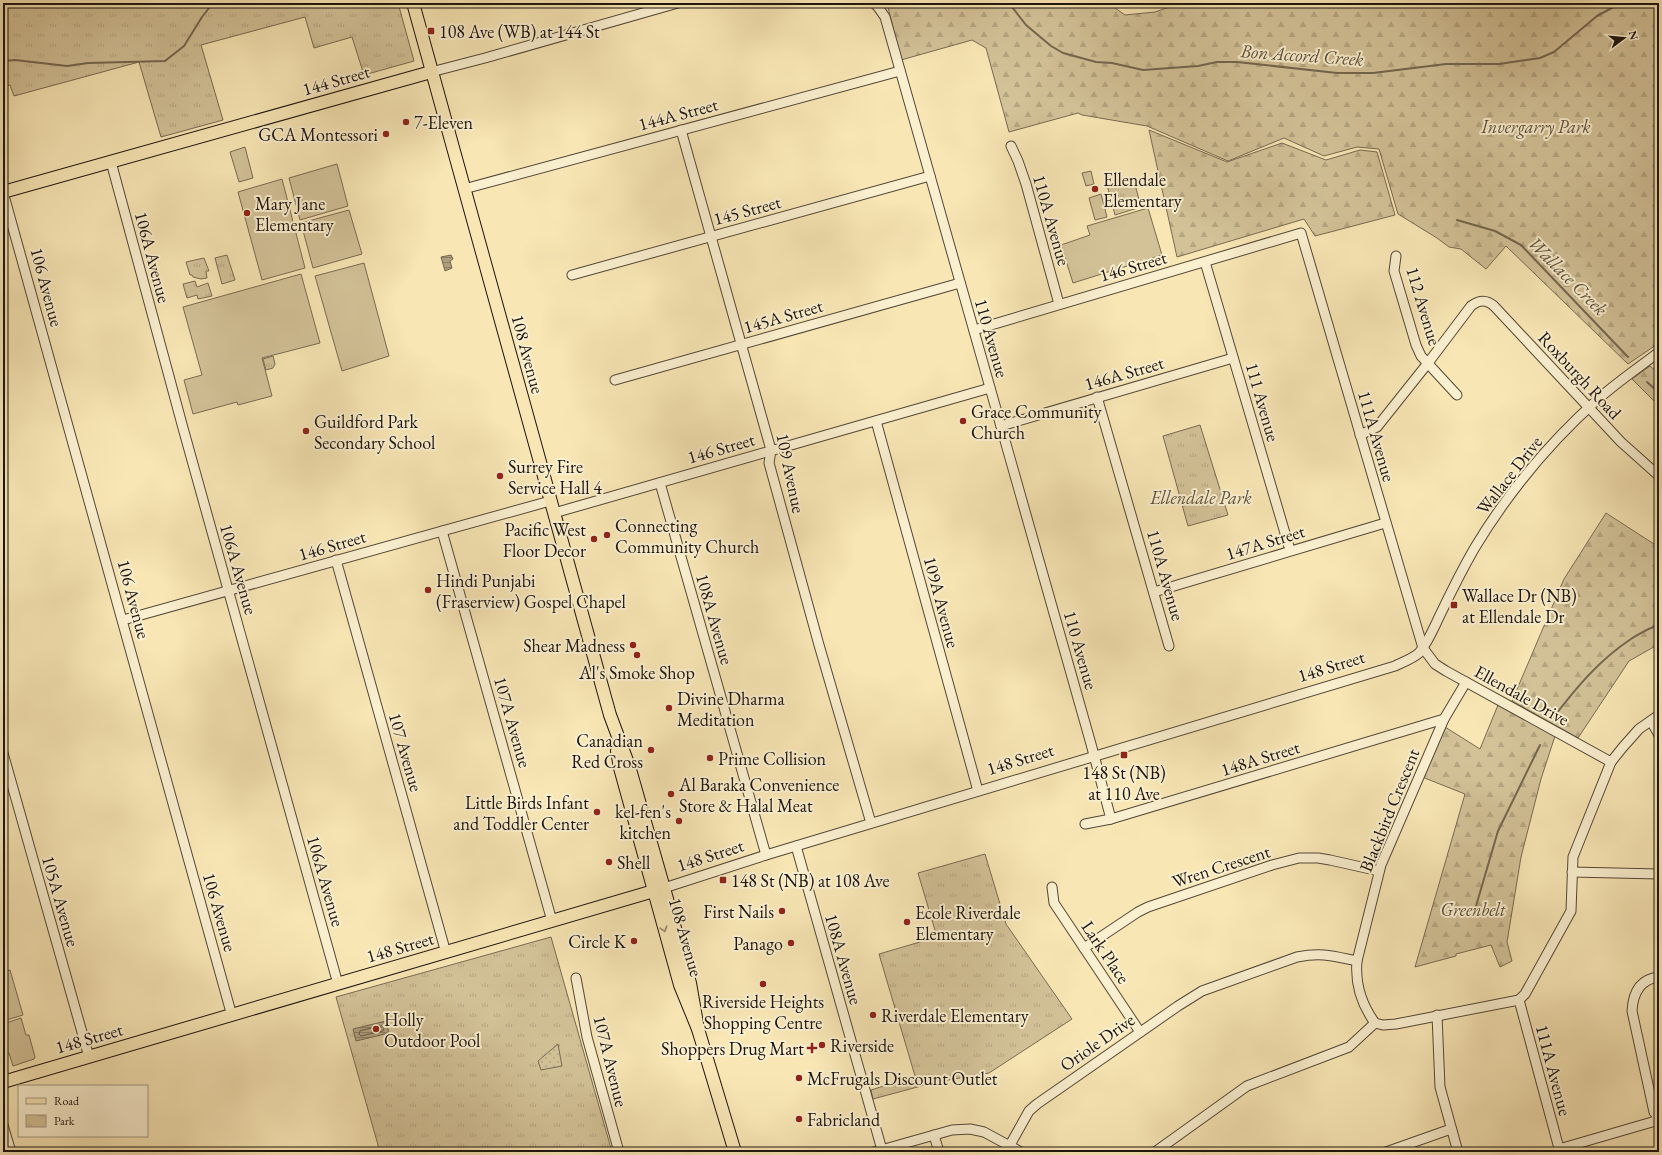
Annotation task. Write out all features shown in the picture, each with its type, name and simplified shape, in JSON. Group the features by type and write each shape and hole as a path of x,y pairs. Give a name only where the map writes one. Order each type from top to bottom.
{"main road":[{"name":"108 Avenue","path":"413,3 610,715 620,768 659,890 680,985 698,1029 735,1152"},
{"name":"144 Street","path":"3,192 432,72"},
{"name":"148 Street","path":"3,1082 659,890"}],"street":[{"name":"144 Street","path":"432,72 678,3"},
{"name":"110 Avenue","path":"876,5 885,17 1111,819"},
{"name":"144A Street","path":"464,189 900,71"},
{"name":"109 Avenue","path":"681,130 771,450 769,462 819,645 872,823"},
{"name":"110A Avenue","path":"1011,146 1026,184 1059,304"},
{"name":"106A Avenue","path":"111,162 228,591 338,984"},
{"name":"145 Street","path":"572,275 930,176"},
{"name":"106 Avenue","path":"3,192 232,1016"},
{"name":"146 Street","path":"974,330 1301,233"},
{"name":"111A Avenue","path":"1301,233 1385,523 1423,648"},
{"name":"112 Avenue","path":"1396,256 1394,271 1414,341 1421,356 1457,395"},
{"name":"111 Avenue","path":"1205,262 1290,550"},
{"name":"145A Street","path":"615,380 960,283"},
{"name":"Roxburgh Road","path":"1428,364 1471,306 1478,302 1486,301 1494,306 1625,447 1659,476"},
{"name":"Wallace Drive","path":"1423,648 1428,641 1459,575 1490,524 1538,461 1589,408 1612,387 1659,352"},
{"name":"146A Street","path":"1001,426 1233,358"},
{"path":"1360,435 1377,427 1428,364"},
{"name":"146 Street","path":"554,513 990,388"},
{"name":"110A Avenue","path":"1098,397 1169,646"},
{"name":"109A Avenue","path":"876,421 978,791"},
{"name":"108A Avenue","path":"660,483 766,855"},
{"name":"146 Street","path":"123,620 550,501"},
{"name":"147A Street","path":"1154,592 1290,550 1385,523"},
{"name":"107A Avenue","path":"442,532 552,921"},
{"name":"107 Avenue","path":"336,560 446,953"},
{"name":"Ellendale Drive","path":"1423,648 1435,664 1611,762"},
{"name":"148 Street","path":"659,890 766,855 1395,666 1410,659 1423,648"},
{"name":"Blackbird Crescent","path":"1375,1023 1364,1006 1360,995 1357,983 1357,961 1379,871 1444,719 1466,682"},
{"path":"1155,1152 1247,1086 1349,1047 1375,1023 1384,1025 1396,1024 1519,1000 1525,994 1571,911 1573,857 1611,762 1640,729 1659,716"},
{"name":"148A Street","path":"1085,824 1111,819 1444,719"},
{"path":"1651,721 1659,735"},
{"name":"105A Avenue","path":"3,753 89,1057"},
{"name":"108A Avenue","path":"796,846 878,1151"},
{"name":"Wren Crescent","path":"1084,948 1148,907 1288,860 1318,858 1348,863 1379,871"},
{"path":"1572,872 1659,874"},
{"name":"Lark Place","path":"1052,887 1054,903 1140,1032"},
{"name":"Oriole Drive","path":"1010,1145 1029,1111 1140,1032 1202,991 1298,957 1320,954 1357,961"},
{"name":"107A Avenue","path":"576,978 587,1037 619,1152"},
{"path":"1559,1150 1659,1119 1654,1112 1632,1011 1635,994 1640,986 1648,980 1659,978"},
{"name":"111A Avenue","path":"1519,1000 1559,1150"},
{"path":"1437,1015 1440,1087 1458,1152"},
{"path":"3,1125 11,1152"},
{"path":"878,1151 934,1135 956,1130 970,1129 984,1132 1021,1152"},
{"path":"1386,1152 1451,1129"},
{"path":"934,1135 938,1152"}],"green space":[{"path":"3,3 398,3 414,61 364,75 352,37 314,48 305,17 201,45 223,120 161,137 139,62 14,96 10,85 3,87"},
{"name":"Invergarry Park","path":"887,3 1108,3 1125,15 1155,12 1172,6 1173,3 1659,3 1659,343 1628,364 1506,246 1486,269 1461,249 1449,247 1398,214 1379,149 1357,147 1324,156 1284,138 1228,161 1147,126 1082,115 1078,113 1009,132 986,48 972,40 901,60"},
{"path":"1149,130 1227,162 1282,143 1326,160 1360,150 1377,152 1395,215 1315,236 1304,219 1177,257"},
{"path":"245,147 253,178 239,182 230,152"},
{"path":"337,164 348,206 300,220 289,178"},
{"path":"1091,171 1094,184 1086,186 1082,173"},
{"path":"1133,177 1141,207 1115,215 1107,185"},
{"path":"282,179 305,268 262,280 238,192"},
{"path":"1101,194 1107,217 1095,220 1089,198"},
{"path":"1148,208 1162,255 1073,283 1061,245 1090,235 1087,226"},
{"path":"349,210 362,254 313,268 301,223"},
{"path":"227,255 235,280 222,284 215,258"},
{"path":"204,258 209,271 206,271 207,278 201,279 190,275 186,262"},
{"path":"364,263 389,356 342,371 315,276"},
{"path":"301,274 320,343 262,358 272,396 238,405 237,402 193,414 184,380 202,375 183,307"},
{"path":"195,281 197,287 208,283 212,296 198,299 197,295 187,298 183,284"},
{"path":"273,356 275,364 273,368 266,370 263,359"},
{"path":"1650,366 1659,374 1659,406 1632,379"},
{"name":"Ellendale Park","path":"1200,425 1228,515 1188,526 1163,436"},
{"path":"1606,513 1654,544 1659,545 1659,644 1629,661 1578,738 1512,701 1564,579"},
{"name":"Greenbelt","path":"1498,705 1555,736 1541,779 1521,857 1507,942 1512,961 1500,967 1491,945 1415,967 1465,794 1422,777 1445,727 1480,749"},
{"path":"985,854 1006,924 1072,1019 989,1073 936,1082 873,1099 871,1090 915,1076 879,954 937,937 918,873"},
{"path":"551,937 612,1152 380,1152 336,997"},
{"path":"10,970 23,1015 3,1021 3,972"},
{"path":"21,1018 26,1035 29,1035 35,1057 34,1059 13,1066 9,1053 3,1055 3,1024"},
{"path":"558,1044 562,1066 541,1070 538,1061"}],"water":[{"path":"451,255 453,259 450,261 452,268 445,271 441,257"},
{"path":"386,1021 389,1033 356,1041 353,1029"}],"waterway":[{"name":"Bon Accord Creek","path":"3,61 15,60 67,66 88,63 165,61 184,46 202,17 213,3"},
{"name":"Bon Accord Creek","path":"1009,3 1026,25 1051,46 1063,53 1096,62 1112,63 1143,70 1198,66 1217,62 1237,62 1337,73 1373,73 1446,64 1499,64 1540,58 1554,52 1597,16 1621,3"},
{"name":"Wallace Creek","path":"1457,220 1495,231 1521,245 1628,357"},
{"name":"Wallace Creek","path":"1647,382 1659,393"},
{"path":"1553,718 1579,685 1598,665 1631,639 1648,629 1659,625"},
{"path":"1476,906 1498,831 1540,745"}],"place":[{"name":"108 Ave (WB) at 144 St","path":"431,31"},
{"name":"7-Eleven","path":"406,122"},
{"name":"GCA Montessori","path":"386,134"},
{"name":"Ellendale Elementary","path":"1095,189"},
{"name":"Mary Jane Elementary","path":"247,213"},
{"name":"Grace Community Church","path":"963,421"},
{"name":"Guildford Park Secondary School","path":"306,431"},
{"name":"Surrey Fire Service Hall 4","path":"500,476"},
{"name":"Connecting Community Church","path":"607,535"},
{"name":"Pacific West Floor Decor","path":"594,539"},
{"name":"Hindi Punjabi (Fraserview) Gospel Chapel","path":"428,590"},
{"name":"Wallace Dr (NB) at Ellendale Dr","path":"1454,605"},
{"name":"Shear Madness","path":"633,645"},
{"name":"Al's Smoke Shop","path":"637,655"},
{"name":"Divine Dharma Meditation","path":"669,708"},
{"name":"Canadian Red Cross","path":"651,750"},
{"name":"148 St (NB) at 110 Ave","path":"1124,755"},
{"name":"Prime Collision","path":"710,758"},
{"name":"Al Baraka Convenience Store & Halal Meat","path":"671,794"},
{"name":"Little Birds Infant and Toddler Center","path":"597,812"},
{"name":"kel-fen's kitchen","path":"679,821"},
{"name":"Shell","path":"609,862"},
{"name":"148 St (NB) at 108 Ave","path":"723,880"},
{"name":"First Nails","path":"782,911"},
{"name":"Ecole Riverdale Elementary","path":"907,922"},
{"name":"Circle K","path":"634,941"},
{"name":"Panago","path":"791,943"},
{"name":"Riverside Heights Shopping Centre","path":"763,984"},
{"name":"Riverdale Elementary","path":"873,1015"},
{"name":"Holly Outdoor Pool","path":"376,1029"},
{"name":"Riverside","path":"822,1045"},
{"name":"Shoppers Drug Mart","path":"812,1048"},
{"name":"McFrugals Discount Outlet","path":"799,1078"},
{"name":"Fabricland","path":"799,1119"}]}
